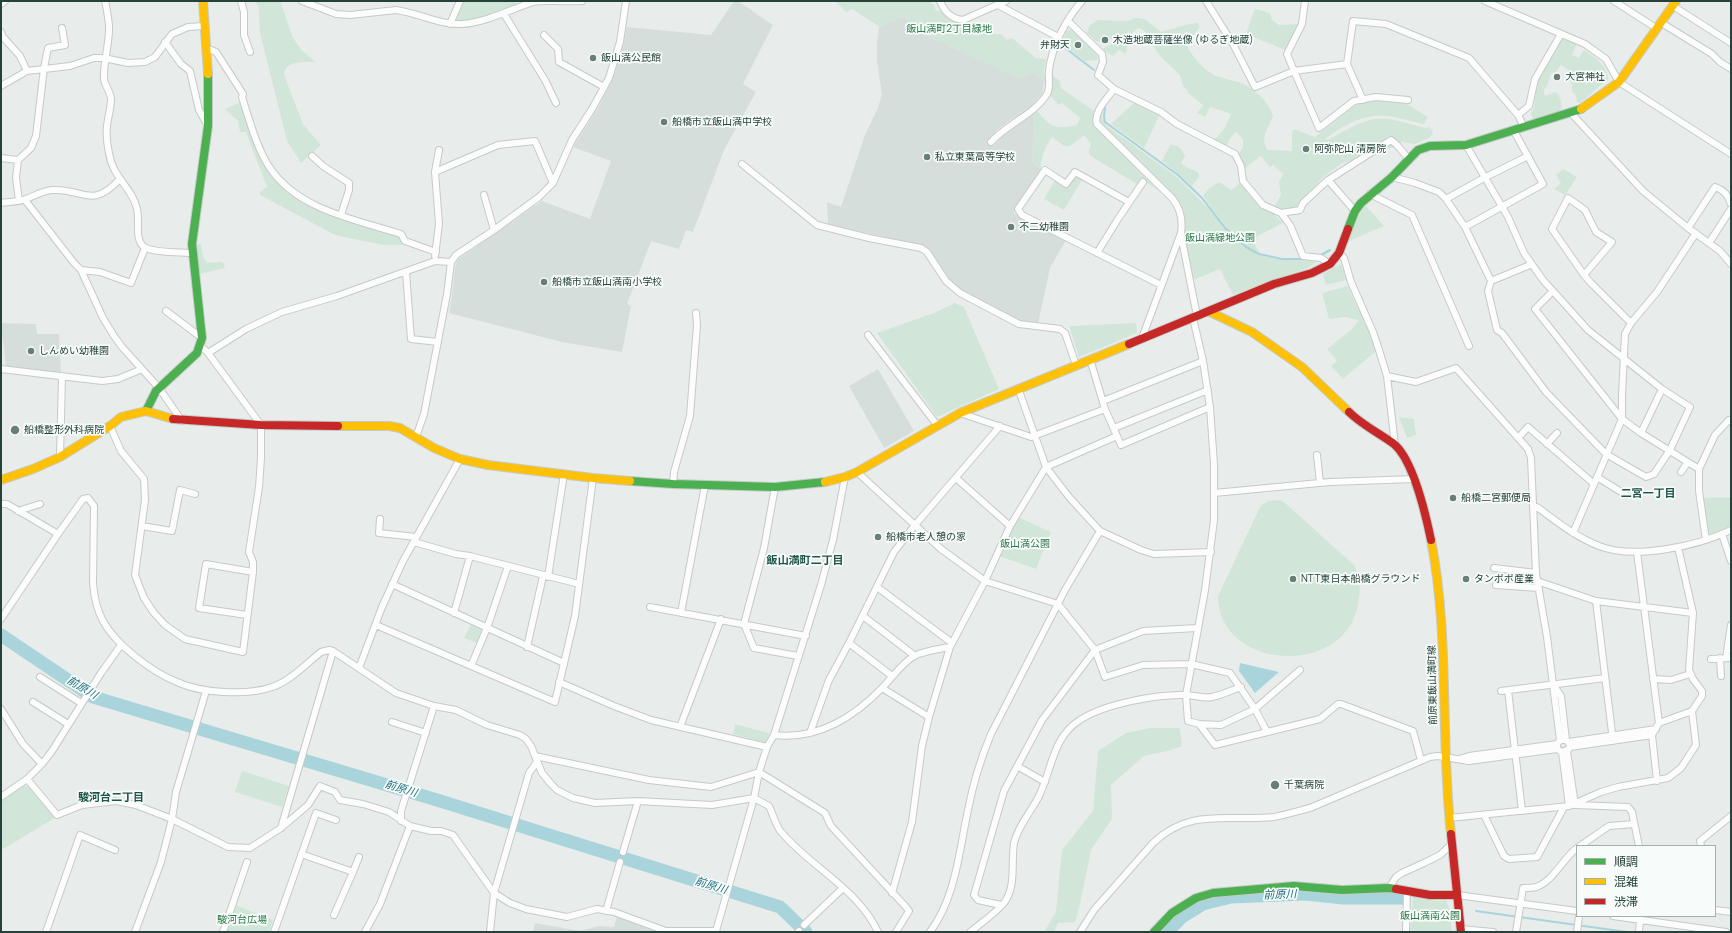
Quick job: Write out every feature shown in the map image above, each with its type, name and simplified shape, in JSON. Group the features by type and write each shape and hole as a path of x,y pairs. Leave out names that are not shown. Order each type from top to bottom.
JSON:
{"street":[{"path":"1,4 5,1"},
{"path":"105,1 109,26 104,58 104,80 111,97 107,127 109,155 112,168 135,201 140,239 145,248"},
{"path":"146,411 153,395 193,358 201,342 192,253 192,234 208,126 209,87 203,1"},
{"path":"241,1 244,12 244,35 250,52"},
{"path":"302,1 336,14 350,15 396,10 404,11 437,22 450,24 463,24 504,14 534,2 582,1"},
{"path":"450,24 460,1"},
{"path":"416,437 424,414 447,294 451,262 456,255 494,230 539,197 553,183 572,140 604,87 620,42 626,1"},
{"path":"940,1 944,10 958,20 962,20 1006,1"},
{"path":"991,142 1000,132 1040,104 1047,93 1050,80 1049,69 1058,37 1082,1"},
{"path":"1206,1 1233,44 1255,87 1294,72 1347,64"},
{"path":"1305,1 1302,24 1287,54 1319,128 1354,102 1376,97 1408,100"},
{"path":"1485,1 1584,44 1606,59 1619,82 1731,154"},
{"path":"1614,1 1712,54 1720,62 1731,69"},
{"path":"1,480 32,470 60,457 110,426 121,417 146,411 182,421 261,425 389,426 400,428 434,448 460,459 488,465 593,478 673,484 775,487 831,481 857,472 937,424 960,413 1018,388 1210,312 1274,284 1312,274 1330,264 1339,252 1356,211 1370,194 1392,176 1408,158 1418,150 1430,146 1466,145 1571,113 1585,107 1619,82 1633,64 1674,3 1731,43"},
{"path":"998,4 1058,37"},
{"path":"504,14 545,80 556,103"},
{"path":"1068,21 1102,54 1103,65 1098,75 1114,89 1161,112 1177,124 1235,154 1241,166 1243,181 1246,187 1264,205 1281,213 1290,225 1303,256 1320,258 1330,264"},
{"path":"1363,100 1347,64 1353,21 1386,24 1469,58 1518,115 1524,128"},
{"path":"1,86 27,71 70,66 94,58 104,58 128,63 145,62 155,57 161,51 165,42 178,31 188,27 204,26"},
{"path":"62,28 65,45 48,48 44,68 36,136 30,148 18,160 16,178 22,200 81,270 103,318 122,347 159,388 182,421"},
{"path":"1518,115 1529,106 1535,79 1561,34"},
{"path":"544,35 558,49 559,62 604,87"},
{"path":"2,36 20,56 27,71"},
{"path":"165,42 181,64 190,71 199,110 208,126"},
{"path":"206,48 216,52 243,94 242,97 250,121 270,168 286,187 322,208 401,234 405,241 436,252"},
{"path":"1114,89 1097,113 1097,124 1175,201 1181,214 1181,233 1210,407 1214,464 1214,520 1211,552 1186,695 1188,721 1199,724 1221,725 1255,709 1300,670"},
{"path":"1571,113 1643,191 1688,228 1720,251 1731,264"},
{"path":"1465,226 1543,184 1514,131"},
{"path":"1281,213 1300,210 1303,203 1328,180 1391,140 1408,158"},
{"path":"435,172 498,145 535,142 553,183"},
{"path":"1392,176 1439,192 1446,199 1465,226 1491,280 1488,291 1497,330 1502,332 1546,392 1606,454 1646,477 1654,474 1670,450 1690,407 1662,389 1588,330 1553,291 1530,264 1502,207 1466,145"},
{"path":"435,262 439,224 435,172 439,150"},
{"path":"312,156 323,166 349,183 350,190 341,215"},
{"path":"1446,199 1528,156"},
{"path":"1,158 18,160"},
{"path":"742,164 818,225 870,238 921,248 927,252 946,281 960,293 1019,324 1060,329 1065,332 1076,365"},
{"path":"1129,202 1075,172 1066,184 1045,170 1018,209 1022,215 1161,285"},
{"path":"1,203 22,200 45,191 53,190 95,197 109,190 119,180"},
{"path":"1328,180 1356,211"},
{"path":"1097,253 1143,182"},
{"path":"1688,228 1715,187 1722,189 1728,196 1731,204"},
{"path":"1370,194 1412,215 1469,346"},
{"path":"484,195 494,230"},
{"path":"1584,275 1612,242 1596,232 1585,210 1568,198 1552,228 1584,275 1631,323"},
{"path":"1709,243 1731,208"},
{"path":"1142,338 1181,233"},
{"path":"1573,533 1622,419 1624,334 1631,323 1657,292 1696,234"},
{"path":"145,248 192,253"},
{"path":"81,270 100,272 131,283 145,248"},
{"path":"1339,252 1344,258 1359,303 1373,332 1387,376 1395,445"},
{"path":"208,353 246,329 282,312 337,296 435,262 451,262"},
{"path":"1491,280 1530,264"},
{"path":"406,272 411,339 438,342"},
{"path":"1553,291 1535,309 1622,419 1641,433 1699,469"},
{"path":"110,426 121,451 144,479 145,500 135,575 144,598 164,625 185,639 243,652 253,562 249,552 259,487 261,425 201,342 166,311"},
{"path":"1210,312 1252,332 1302,367 1358,421 1395,445"},
{"path":"673,484 674,472 690,416 697,325 696,313"},
{"path":"868,334 937,424"},
{"path":"1090,359 1105,409 1121,445 1210,407"},
{"path":"1103,401 1203,361"},
{"path":"1387,376 1416,382 1456,368 1519,437 1528,449 1531,458 1537,581 1563,746 1569,806"},
{"path":"1,369 102,381 118,379 142,369"},
{"path":"60,457 62,377"},
{"path":"1018,388 1046,467 1069,497 1100,531 1135,548 1154,554 1211,552"},
{"path":"1641,433 1662,389"},
{"path":"1114,428 1208,390"},
{"path":"960,413 1031,437 1105,409"},
{"path":"1706,540 1699,469 1715,435 1729,420 1731,421"},
{"path":"810,733 829,680 878,587 894,552 915,525 1000,426"},
{"path":"1519,437 1528,427 1594,484"},
{"path":"1547,444 1557,433"},
{"path":"892,893 912,822 922,746 929,716 951,645 985,581 1010,526 1046,467 1117,436"},
{"name":"前原東飯山満町線","path":"1395,445 1404,458 1414,479 1425,509 1436,565 1443,641 1445,758 1449,818 1461,930"},
{"path":"1317,456 1320,483"},
{"path":"360,668 392,584 460,459"},
{"path":"1681,472 1688,462"},
{"path":"857,472 941,549 985,581 1058,604 1095,650 1105,677 1143,665 1191,664 1230,673 1255,709 1267,732"},
{"path":"527,647 546,576 564,474"},
{"path":"1597,476 1626,495"},
{"path":"27,779 57,815 82,805 116,801 136,805 172,819 228,847 250,848 281,828 308,805 320,786 335,792 340,800 363,804 389,812 410,826 431,831 441,831 453,835 494,893 510,903 545,913 567,916 597,909 614,912 666,931 716,932 754,798 759,772 767,747 774,735 798,656 806,636 833,540 845,477"},
{"path":"376,625 555,702 575,616 593,478"},
{"path":"956,478 1010,526"},
{"path":"1214,493 1320,483 1414,479"},
{"path":"681,614 705,485"},
{"path":"775,487 764,548 744,624 754,648 798,656"},
{"path":"142,526 172,531 180,490 195,494"},
{"path":"1,619 83,499 88,498 94,506 94,595 102,620 121,645 147,665 177,683 206,690 252,691 273,687 280,684 321,652 329,650 360,668 396,693 434,706 456,710 487,725 520,735 526,739 531,746 542,773 551,784 557,790 573,798 595,803 638,801 712,805 754,798 769,806 781,832 843,888 872,919 878,932"},
{"path":"1,504 7,504 58,534"},
{"path":"18,511 40,504"},
{"path":"1533,507 1537,507 1573,533 1601,547 1637,552 1678,547 1706,540 1731,530"},
{"path":"380,518 379,533 415,540 456,554 470,556 579,584"},
{"path":"930,932 944,909 958,863 968,809 982,758 1002,711 1078,565 1100,531"},
{"path":"1722,534 1731,561"},
{"path":"1613,738 1657,726 1692,711 1702,696 1702,691 1690,674 1693,612 1678,547"},
{"path":"1637,552 1642,606 1653,679 1657,726 1652,735 1657,781"},
{"path":"454,613 470,556"},
{"path":"247,615 199,608 206,564 252,572"},
{"path":"471,666 487,628 508,566"},
{"path":"1494,568 1536,572"},
{"path":"1537,581 1596,601 1693,612"},
{"path":"392,584 564,663"},
{"path":"1496,585 1539,588"},
{"path":"878,587 951,645"},
{"path":"1596,601 1613,738"},
{"path":"650,607 681,614 721,619 806,636"},
{"path":"863,616 915,656"},
{"path":"680,727 721,619"},
{"path":"1721,676 1726,658 1731,625"},
{"path":"1001,906 978,900 974,896 1004,791 1042,720 1095,650 1144,631 1197,628"},
{"path":"849,643 892,676"},
{"path":"1,797 27,779 42,764 81,703 121,645"},
{"path":"774,735 788,737 827,728 844,719 868,701 892,676 915,656 951,645"},
{"path":"281,828 333,651"},
{"path":"1711,659 1726,658"},
{"path":"1653,679 1671,680 1690,674"},
{"path":"40,676 81,703"},
{"path":"1501,691 1605,678"},
{"path":"559,682 621,709 651,720 767,747"},
{"path":"970,932 990,917 1006,901 1011,885 1014,843 1025,818 1038,798 1060,739 1069,728 1080,719 1113,706 1164,696 1186,695 1211,698 1241,687"},
{"path":"882,688 929,716"},
{"path":"135,932 161,862 172,819 176,792 206,690"},
{"path":"1508,690 1522,811"},
{"path":"34,702 68,724"},
{"path":"1199,724 1215,746 1320,718 1338,704 1341,704 1413,731 1421,760"},
{"path":"401,821 401,811 434,706"},
{"path":"1484,815 1504,856 1509,859 1537,857 1560,816 1569,806 1601,792 1618,787 1657,781 1668,778 1676,773 1696,745 1692,711"},
{"path":"2,712 23,744 42,764"},
{"path":"392,722 426,733"},
{"path":"1080,932 1094,910 1132,869 1153,843 1169,829 1195,819 1274,817 1299,811 1330,800 1421,760 1438,756 1469,762 1515,753 1613,738 1652,735"},
{"path":"536,759 649,780 711,787 759,772 825,813 831,826 909,911 896,932"},
{"path":"490,932 494,893 529,774 536,759"},
{"path":"1017,766 1045,782"},
{"path":"623,852 638,801"},
{"path":"1449,818 1569,806 1628,807 1632,812 1638,845"},
{"path":"274,932 316,814 336,820"},
{"path":"1701,845 1700,842 1731,816"},
{"path":"1581,845 1609,826 1634,824"},
{"path":"365,932 380,904 410,826"},
{"path":"46,932 80,835 115,850"},
{"path":"1389,888 1396,877 1440,855 1452,844"},
{"path":"1516,932 1523,888 1537,887 1552,876 1571,852 1576,849"},
{"path":"301,854 353,872"},
{"path":"334,915 359,857"},
{"path":"223,932 247,862"},
{"path":"606,911 620,862"},
{"path":"1154,932 1177,910 1196,898 1213,893 1294,886 1342,890 1389,888 1430,895 1457,895 1576,911"},
{"path":"804,925 843,888"},
{"path":"1406,932 1407,892"},
{"path":"1716,910 1731,912"},
{"path":"1577,932 1579,917"},
{"path":"1620,917 1701,930 1726,932"},
{"path":"1638,932 1640,920"},
{"path":"1461,930 1493,932"}],"shaded area":[{"path":"734,1 738,1 773,25 743,84 756,92 724,150 693,232 686,230 679,249 651,241 627,304 631,306 622,352 562,342 449,313 457,260 542,201 590,219 611,161 573,147 596,111 613,79 624,43 627,27 711,35"},
{"name":"私立東葉高等学校","path":"904,16 935,40 1034,73 1040,78 1045,79 1042,94 1032,105 998,129 990,139 994,146 1003,135 1033,114 1035,126 1032,161 1041,169 1013,213 1066,240 1050,268 1038,324 1019,322 956,288 948,280 949,278 928,249 920,245 828,224 827,202 841,207 865,135 877,110 882,95 877,60 879,27"},
{"name":"しんめい幼稚園","path":"1,323 36,324 37,334 59,334 61,374 6,367"},
{"path":"878,369 914,431 884,448 849,386"},
{"path":"617,916 659,932 533,932 535,923 581,931 599,926 614,927"}],"green space":[{"path":"255,1 280,1 295,42 316,62 291,64 285,70 284,75 303,124 321,145 301,163 287,141 260,33 259,8"},
{"path":"463,1 516,1 516,6 487,17 471,21 456,22 454,19"},
{"name":"飯山満町2丁目緑地","path":"835,1 929,1 934,5 936,11 952,13 960,17 964,23 977,24 979,29 990,34 1001,34 1007,40 1012,38 1036,58 1046,59 1044,71 1045,79 1040,78 1034,73 1020,79 935,40 904,16 880,27 852,9 846,12"},
{"path":"1255,9 1270,13 1272,20 1279,25 1298,24 1285,50 1246,34"},
{"path":"1136,18 1145,19 1161,32 1198,23 1200,27 1187,45 1198,62 1214,75 1238,82 1255,91 1260,95 1271,110 1273,116 1267,129 1264,142 1268,150 1292,151 1292,132 1294,129 1315,137 1356,105 1372,100 1388,100 1407,104 1428,117 1424,124 1387,116 1369,117 1348,124 1325,139 1328,140 1365,122 1381,119 1394,120 1425,128 1429,127 1433,134 1429,138 1415,144 1402,142 1379,154 1342,163 1322,178 1305,197 1299,208 1289,212 1273,209 1281,195 1279,182 1283,174 1273,165 1270,167 1261,156 1245,168 1238,155 1243,147 1243,139 1236,132 1229,140 1227,146 1214,140 1225,128 1231,114 1210,107 1205,117 1197,113 1203,105 1187,92 1188,90 1183,86 1180,75 1158,54 1146,32 1139,28 1135,30 1129,39 1126,54 1119,50 1113,56 1104,51 1104,48 1117,41 1114,37 1110,40 1105,37 1100,42 1096,41 1087,33 1089,26 1098,20 1127,21"},
{"path":"1067,31 1075,31 1094,49 1098,58 1097,60 1085,61 1062,43"},
{"path":"1561,38 1576,44 1572,55 1579,58 1584,50 1596,59 1603,66 1608,79 1580,103 1577,102 1576,96 1572,91 1572,85 1567,77 1568,70 1561,65 1556,72 1551,74 1544,92 1545,96 1556,92 1561,101 1561,110 1533,120 1531,114 1534,108 1537,80"},
{"path":"1053,76 1060,81 1061,88 1094,111 1092,120 1095,126 1158,190 1141,179 1137,184 1092,157 1089,152 1091,144 1084,135 1070,146 1064,146 1052,137 1044,152 1041,169 1032,161 1035,126 1033,114 1037,111 1046,121 1058,127 1077,125 1080,118 1062,103 1059,105 1050,96"},
{"path":"241,102 277,180 285,189 299,199 399,236 404,242 404,245 383,245 335,235 260,195 260,192 267,187 246,132 240,132 238,121 225,109"},
{"path":"1135,102 1160,114 1144,148 1111,124"},
{"name":"飯山満緑地公園","path":"1103,108 1102,118 1107,126 1177,177 1208,208 1210,206 1203,196 1209,188 1219,182 1231,190 1240,183 1263,208 1272,212 1283,223 1252,239 1261,256 1283,260 1313,260 1332,250 1308,268 1233,295 1220,269 1193,280 1183,231 1183,214 1180,205 1102,125 1099,114"},
{"path":"1170,145 1177,146 1183,151 1185,156 1181,163 1198,172 1199,177 1192,186 1162,161"},
{"path":"1563,169 1577,177 1565,195 1554,189 1561,183 1556,175"},
{"path":"1077,175 1083,178 1064,210 1044,199 1055,180 1065,187"},
{"path":"1366,206 1384,226 1347,242 1355,218"},
{"path":"197,244 201,244 203,257 207,263 222,262 225,268 200,274 197,258"},
{"path":"1341,264 1346,280 1326,285 1323,274"},
{"path":"1348,286 1356,305 1365,319 1376,351 1343,379 1331,366 1337,361 1327,349 1351,330 1359,320 1345,317 1329,319 1322,293"},
{"path":"955,303 964,307 999,389 937,417 877,333 934,313"},
{"path":"1136,323 1137,333 1079,357 1069,326"},
{"path":"1399,417 1414,419 1416,435 1407,438"},
{"path":"1731,497 1731,526 1707,536 1702,498"},
{"name":"NTT東日本船橋グラウンド","path":"1279,500 1284,502 1354,565 1359,581 1360,592 1357,609 1346,631 1328,646 1306,654 1281,656 1257,650 1237,639 1223,620 1218,596 1261,505 1269,501"},
{"name":"飯山満公園","path":"1018,517 1051,532 1036,569 999,556"},
{"path":"471,624 480,627 482,633 477,643 464,638"},
{"path":"735,724 769,733 767,743 733,734"},
{"path":"1150,728 1180,728 1182,746 1168,751 1144,756 1111,785 1112,819 1091,850 1075,922 1058,923 1054,932 1044,932 1056,912 1062,850 1093,811 1098,751 1126,733"},
{"path":"242,771 289,786 282,807 235,792"},
{"path":"22,785 29,787 55,818 3,849 1,848 1,799"},
{"name":"飯山満南公園","path":"1413,897 1438,901 1446,900 1450,910 1452,932 1410,932"},
{"name":"駿河台広場","path":"235,905 273,920 269,932 226,932"}],"water":[{"path":"1240,663 1279,672 1255,693 1239,671"}],"waterway":[{"path":"1059,43 1094,70"},
{"path":"1105,108 1105,122 1178,175 1202,198 1225,228 1246,247 1259,254 1282,259 1305,259"},
{"path":"1319,256 1330,250"},
{"name":"前原川","path":"1,635 93,697 437,800 780,907 806,932"},
{"name":"前原川","path":"1167,932 1182,917 1203,904 1231,897 1306,894 1343,898 1403,898"},
{"name":"前原川","path":"1476,911 1627,932"}],"traffic: fast":[{"path":"146,411 156,391 197,353 202,338 192,244 208,126 208,74"},
{"path":"1348,229 1355,211 1361,203 1392,177 1418,150 1430,146 1466,145 1581,109"},
{"path":"630,481 673,484 775,487 825,482"},
{"path":"1154,932 1172,913 1196,898 1213,893 1294,886 1342,890 1396,889"}],"traffic: slow":[{"path":"203,1 208,74"},
{"path":"1581,109 1619,82 1676,1"},
{"path":"1210,312 1252,332 1302,367 1349,412"},
{"path":"825,482 857,472 960,413 1129,344"},
{"path":"1,480 33,469 60,457 110,426 121,417 146,411 173,419"},
{"path":"338,426 389,426 400,428 434,448 460,459 488,465 630,481"},
{"path":"1431,540 1441,613 1446,760 1451,834"}],"traffic: jam":[{"path":"1129,344 1274,284 1312,273 1330,264 1339,253 1348,229"},
{"path":"1349,412 1365,425 1394,444 1401,452 1413,475 1418,489 1431,540"},
{"path":"173,419 261,425 338,426"},
{"path":"1451,834 1461,932"},
{"path":"1396,889 1430,895 1457,895"}],"place":[{"name":"木造地蔵菩薩坐像 (ゆるぎ地蔵)","path":"1105,40"},
{"name":"弁財天","path":"1078,45"},
{"name":"飯山満公民館","path":"593,58"},
{"name":"大宮神社","path":"1557,77"},
{"name":"船橋市立飯山満中学校","path":"664,122"},
{"name":"阿弥陀山 清房院","path":"1306,149"},
{"name":"私立東葉高等学校","path":"927,157"},
{"name":"不二幼稚園","path":"1011,227"},
{"name":"船橋市立飯山満南小学校","path":"544,282"},
{"name":"しんめい幼稚園","path":"31,351"},
{"name":"船橋整形外科病院","path":"15,430"},
{"name":"船橋二宮郵便局","path":"1453,498"},
{"name":"船橋市老人憩の家","path":"878,537"},
{"name":"NTT東日本船橋グラウンド","path":"1293,579"},
{"name":"タンポポ産業","path":"1466,579"},
{"name":"千葉病院","path":"1275,785"}],"district":[{"name":"二宮一丁目","path":"1648,494"},
{"name":"飯山満町二丁目","path":"805,561"},
{"name":"駿河台二丁目","path":"111,798"}]}
